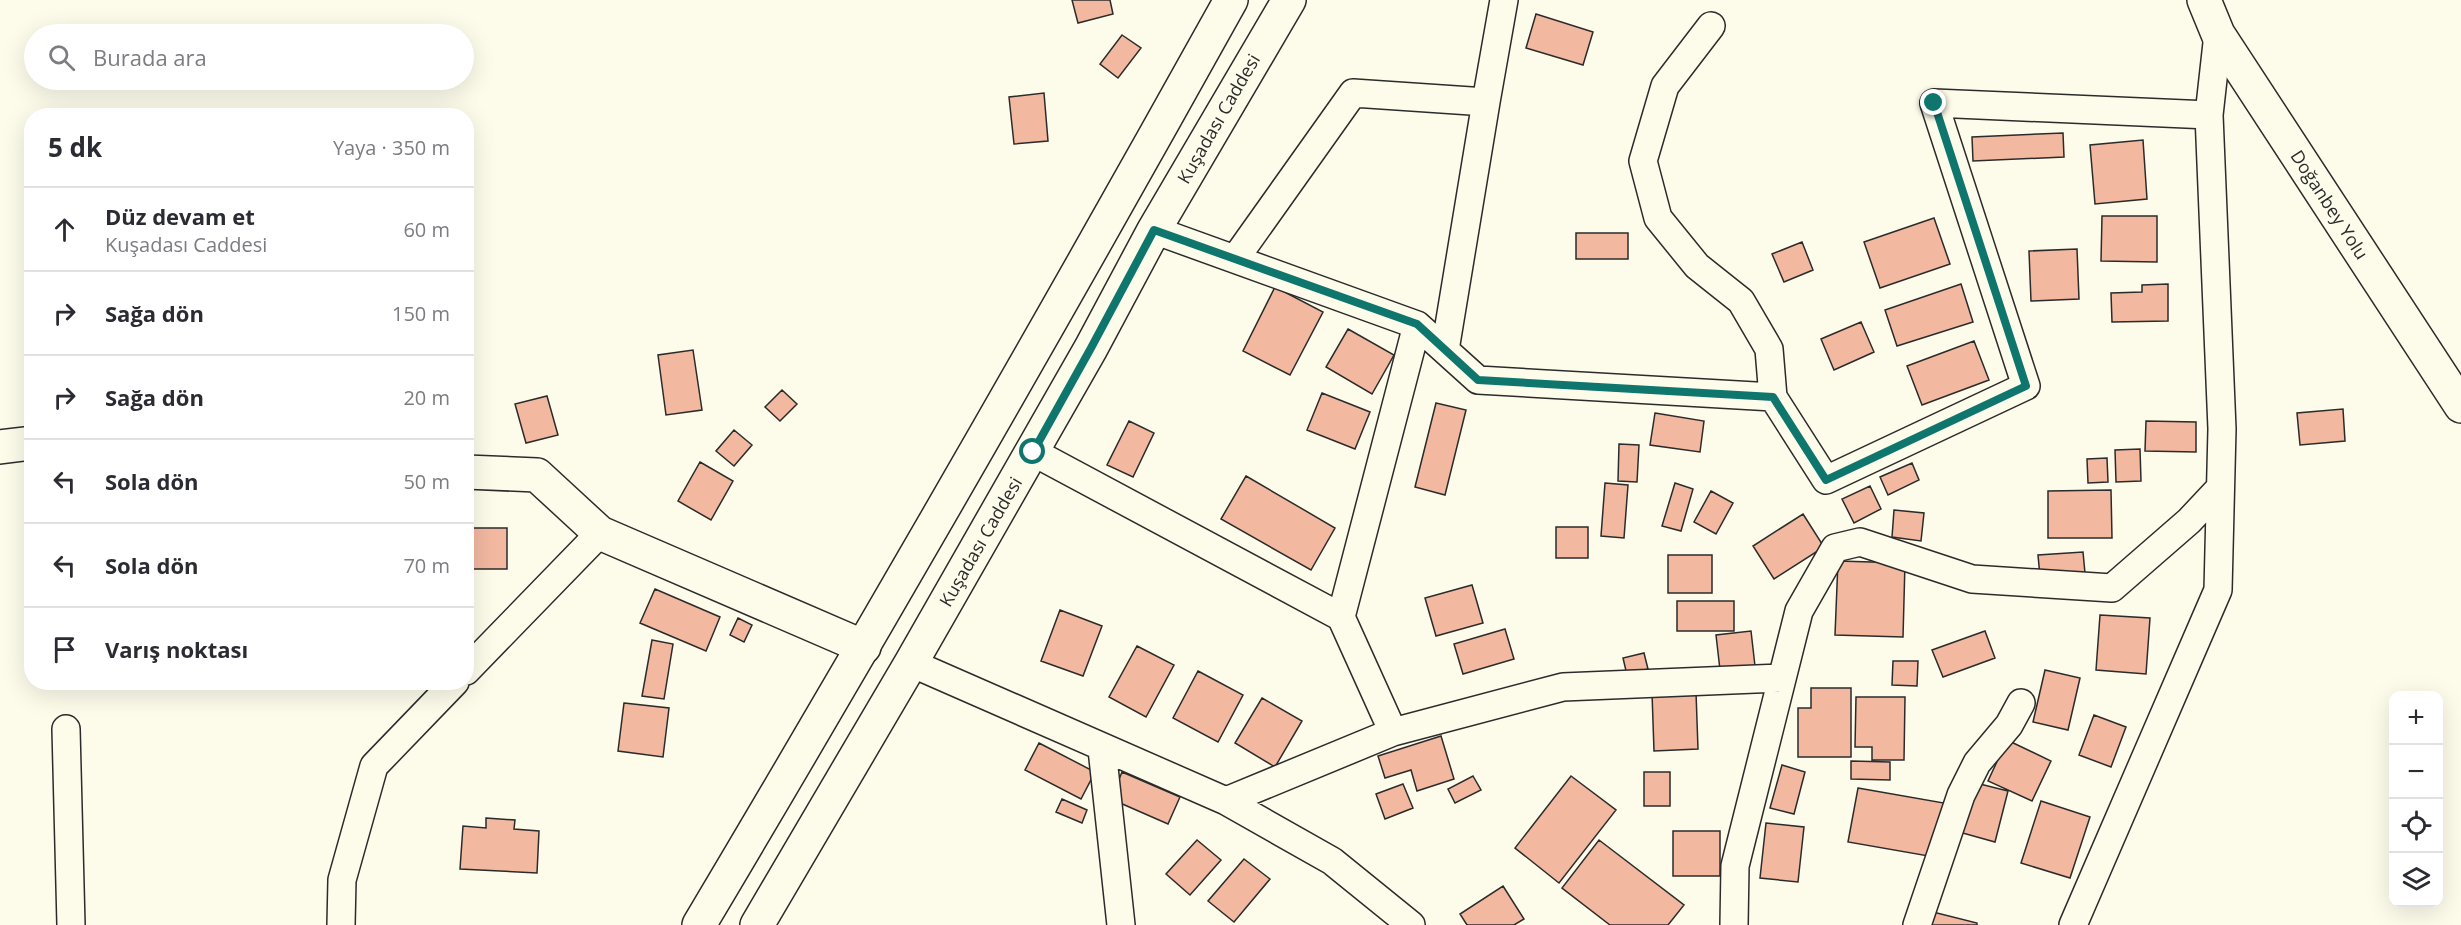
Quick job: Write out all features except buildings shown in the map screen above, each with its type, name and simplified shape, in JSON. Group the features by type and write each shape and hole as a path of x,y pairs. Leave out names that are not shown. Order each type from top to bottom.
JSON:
{"main road":[{"path":"699,925 864,647 1043,336 1231,0"},
{"name":"Kuşadası Caddesi","path":"757,925 1033,452 1154,230 1289,0"},
{"name":"Doğanbey Yolu","path":"2204,0 2218,34 2461,406"},
{"path":"0,447 24,444"},
{"path":"474,471 537,475 600,533 864,647"}],"street":[{"path":"1445,350 1504,0"},
{"path":"1712,26 1665,86 1642,161 1658,218 1696,266 1741,301 1769,349 1773,397 1826,480 2026,386 1934,103 2209,115"},
{"path":"2073,925 2218,590 2222,429 2209,115 2218,34"},
{"path":"1235,259 1353,93 1486,102"},
{"path":"1154,230 1417,324 1478,380 1773,397"},
{"path":"1341,617 1417,324"},
{"path":"1033,452 1341,617 1393,732"},
{"path":"1734,925 1735,867 1799,611 1835,548 1860,542 1972,579 2112,588 2189,520 2220,488"},
{"path":"474,662 600,533"},
{"path":"911,663 1102,749 1226,801 1332,861 1411,925"},
{"path":"1226,801 1393,732 1563,687 1782,678"},
{"path":"341,925 342,880 374,766 447,690"},
{"path":"1917,925 1961,795 1977,763 2009,724 2021,703"},
{"path":"66,729 71,925"},
{"path":"1102,749 1121,925"}],"route":[{"path":"1033,452 1154,230 1417,324 1478,380 1773,397 1826,480 2026,386 1934,103"}]}
